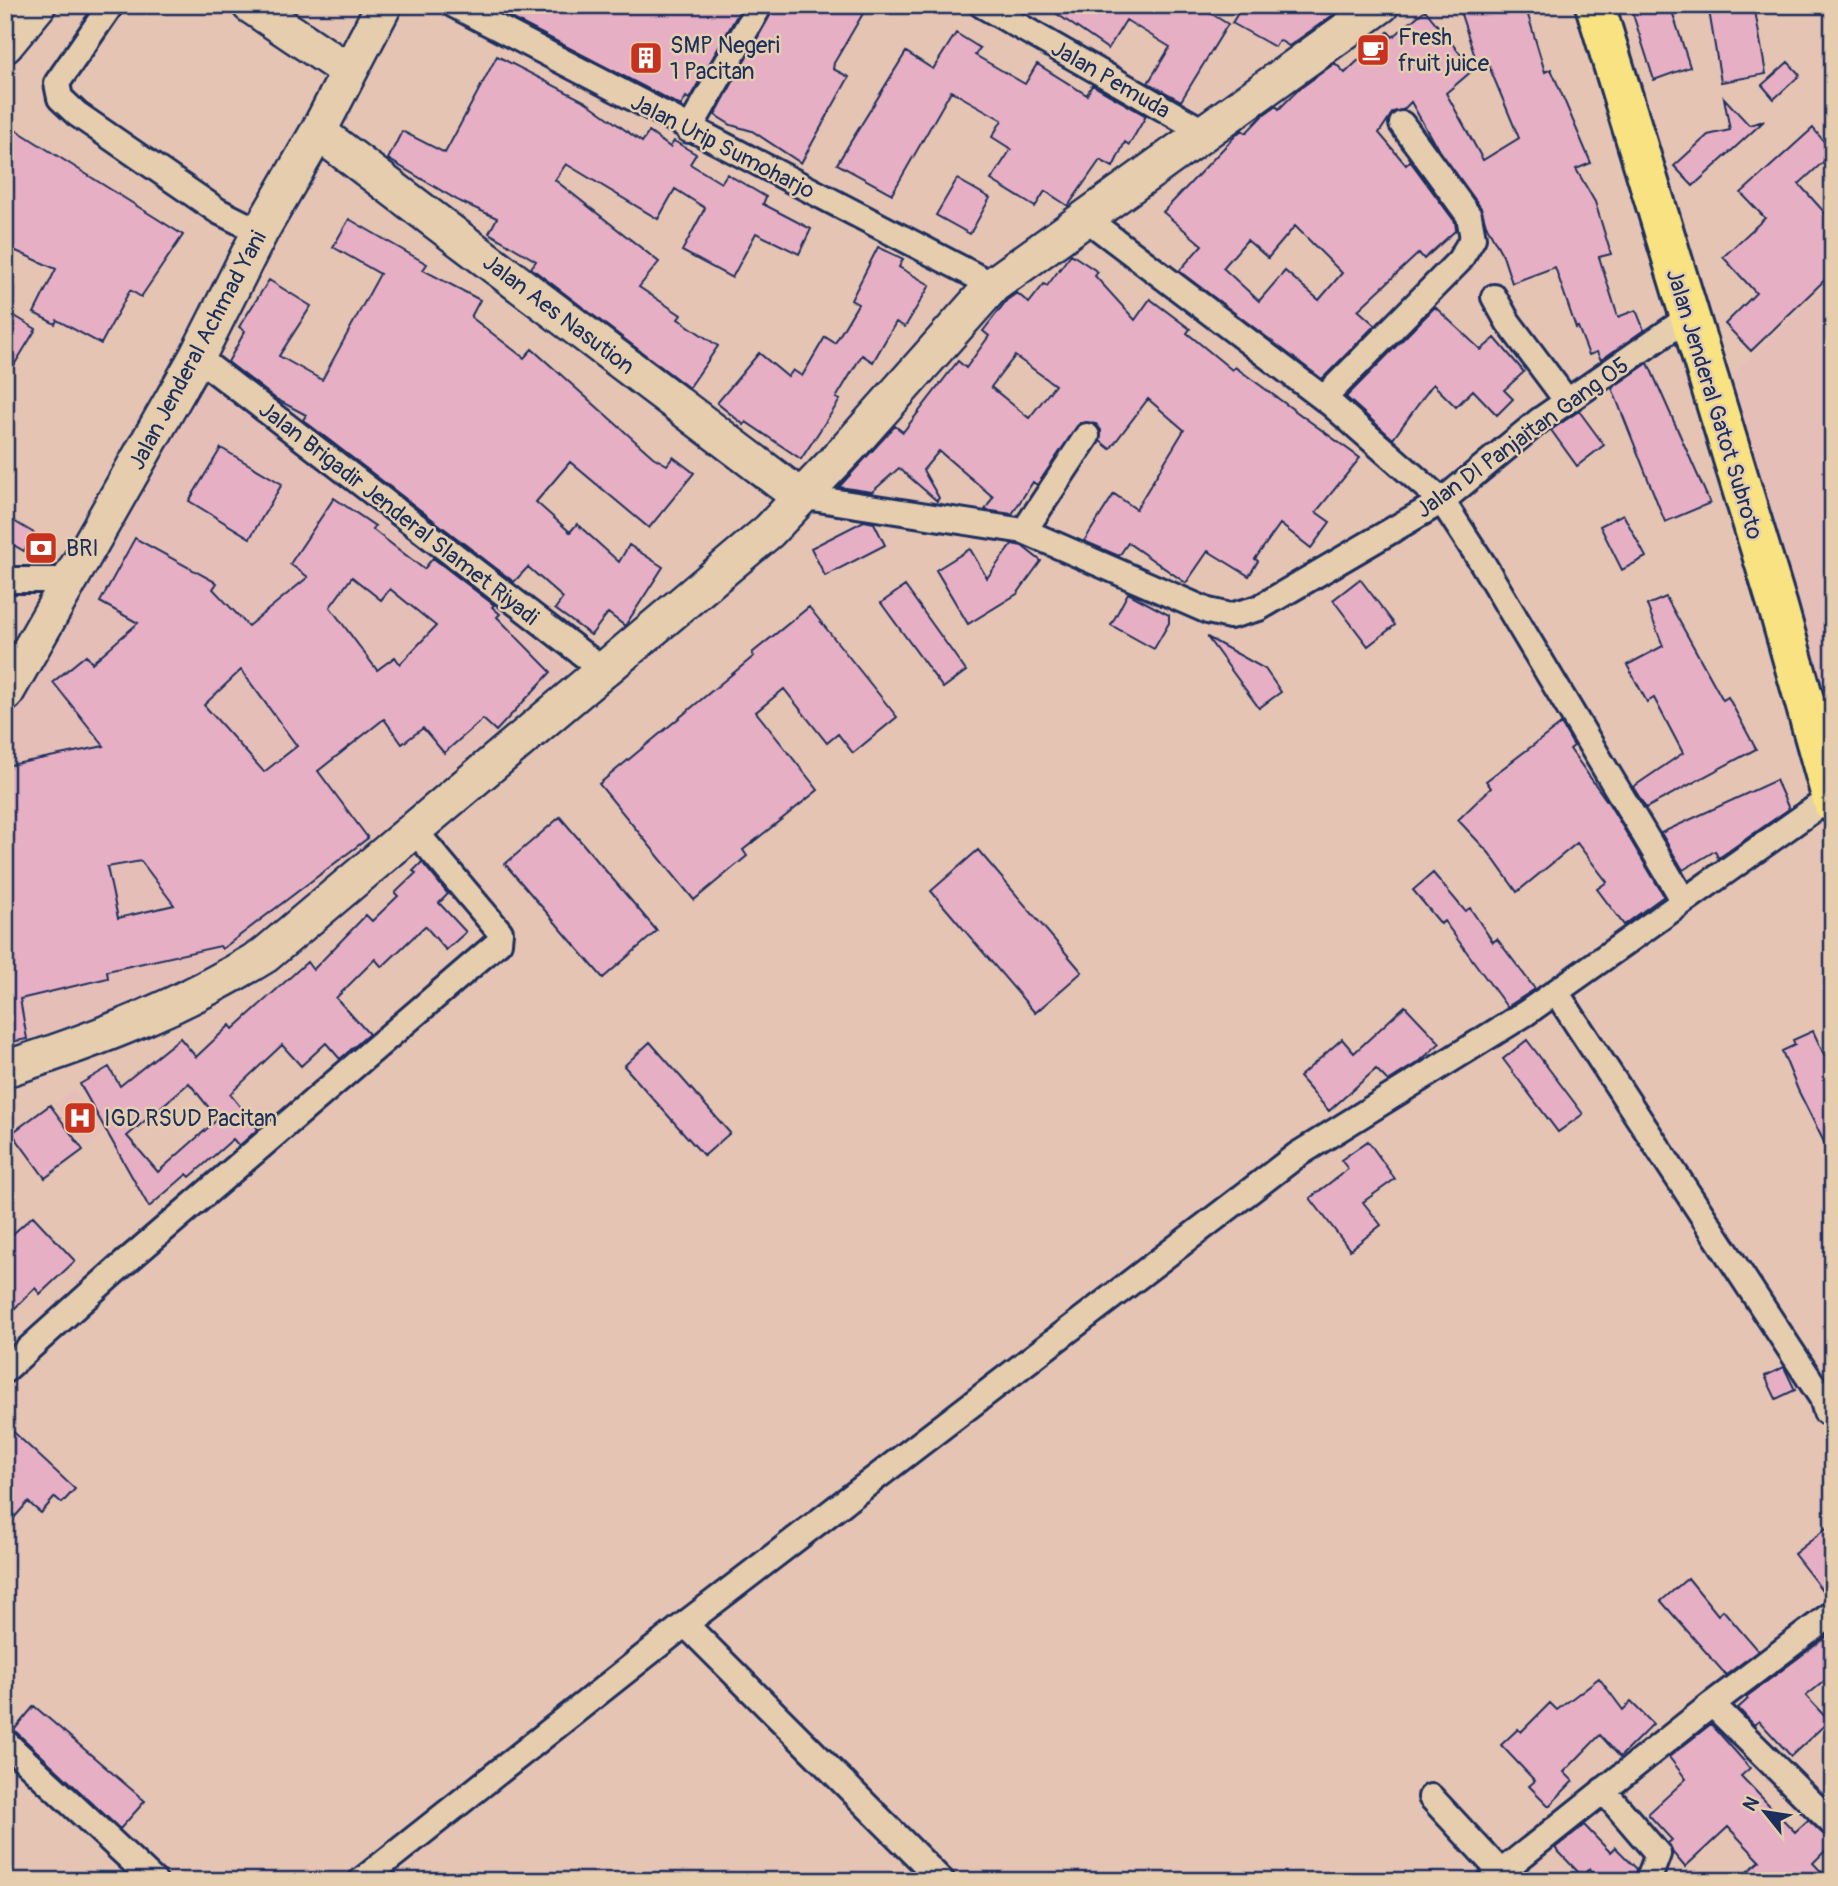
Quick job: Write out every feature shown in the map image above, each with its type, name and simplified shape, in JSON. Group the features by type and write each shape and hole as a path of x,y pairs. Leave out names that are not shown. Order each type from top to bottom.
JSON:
{"highway":[{"name":"Jalan Jenderal Gatot Subroto","path":"1595,5 1778,607 1832,800"}],"street":[{"path":"5,45 38,5"},
{"path":"111,5 57,83 60,98 77,114 218,211 260,232"},
{"path":"250,5 348,71"},
{"name":"Jalan Jenderal Achmad Yani","path":"5,694 197,357 260,232 318,132 384,5"},
{"name":"Jalan Urip Sumoharjo","path":"454,5 689,130 993,285"},
{"path":"689,130 760,5"},
{"name":"Jalan Pemuda","path":"982,5 1203,131"},
{"path":"5,1069 146,1019 207,991 265,955 415,831 602,668 769,531 848,448 993,285 1381,5"},
{"path":"1324,398 1459,261 1473,238 1469,216 1402,124"},
{"name":"Jalan Aes Nasution","path":"318,132 800,496"},
{"path":"1084,217 1324,398 1442,501 1483,564 1684,901"},
{"path":"1494,297 1508,322 1567,401"},
{"name":"Jalan DI Panjaitan Gang 05","path":"800,496 1024,531 1208,611 1230,615 1259,608 1442,501 1567,401 1689,317"},
{"name":"Jalan Brigadir Jenderal Slamet Riyadi","path":"197,357 602,668"},
{"path":"1024,531 1087,436"},
{"path":"5,580 70,580"},
{"path":"361,1881 685,1624 1297,1155 1556,992 1832,800"},
{"path":"5,1370 113,1273 499,942 500,932 415,831"},
{"path":"1556,992 1822,1398 1826,1412"},
{"path":"1431,1797 1500,1878 1603,1790 1833,1613"},
{"path":"685,1624 942,1881"},
{"path":"1712,1704 1833,1824"},
{"path":"5,1742 154,1881"},
{"path":"1603,1790 1657,1852 1648,1881"}],"shaded area":[{"path":"1833,279 1833,761 1724,382"},
{"path":"194,372 482,592 570,669 240,950 119,1022 5,1061 5,723"},
{"name":"IGD RSUD Pacitan","path":"74,1089 106,1132 86,1147 54,1104"}],"building":[{"name":"SMP Negeri 1 Pacitan","path":"487,5 743,5 689,99 686,97 681,106"},
{"path":"775,5 868,5 834,63 833,69 849,77 801,163 752,131 731,125 715,115"},
{"path":"1044,5 1175,5 1190,14 1197,5 1228,24 1181,101 1148,83 1170,47 1126,20 1108,49"},
{"path":"1243,5 1339,5 1333,15 1289,46 1279,40 1275,47 1232,23"},
{"path":"1458,5 1525,5 1545,72 1551,69 1591,163 1576,169 1595,202 1611,254 1599,257 1618,317 1636,310 1644,330 1601,360 1597,352 1589,355 1578,327 1576,328 1555,267 1512,283 1481,208 1433,141 1411,102 1403,110 1393,112 1379,133 1406,165 1410,161 1455,222 1456,230 1424,259 1419,253 1358,310 1375,325 1322,379 1179,271 1202,245 1163,212 1237,134 1242,130 1246,133 1263,115 1276,106 1279,109 1298,90 1335,63 1345,73 1388,32 1393,37 1425,10 1473,70 1446,93 1483,160 1519,138 1486,59 1478,66","holes":["1295,226 1342,273 1319,300 1285,271 1259,301 1223,268 1247,240 1268,258"]},
{"path":"1630,5 1670,5 1690,67 1654,80"},
{"path":"1708,5 1754,5 1766,74 1721,82"},
{"path":"956,33 980,48 975,55 1025,84 1037,64 1087,95 1092,85 1146,116 1129,145 1125,142 1113,167 1100,160 1068,206 1045,191 1035,207 991,180 1011,149 992,137 1002,120 951,91 892,194 837,164 906,52 933,69"},
{"path":"497,56 586,102 642,142 649,132 670,147 674,141 696,154 690,164 721,183 727,174 766,197 763,204 811,229 799,254 756,233 732,278 682,251 705,208 675,189 658,219 566,164 555,180 659,262 639,287 681,315 678,319 718,346 689,388 531,268 536,261 489,233 497,218 459,201 388,159 402,131 445,153"},
{"path":"1788,62 1800,75 1774,99 1762,85"},
{"path":"1724,98 1749,125 1764,121 1693,186 1674,166 1708,135 1730,130"},
{"path":"5,123 183,235 141,297 130,290 101,344 57,320 55,324 34,313 56,269 5,246"},
{"path":"1813,128 1833,153 1799,184 1833,222 1833,272 1751,351 1725,324 1756,293 1723,257 1765,218 1741,193"},
{"path":"957,179 990,198 970,234 936,215"},
{"path":"349,219 427,264 423,270 480,300 471,317 524,358 532,349 653,457 667,465 673,457 694,473 649,528 570,462 536,502 570,532 577,524 619,562 629,545 663,567 625,626 608,613 591,635 555,609 563,598 528,567 514,582 303,420 306,415 276,399 228,362 245,331 239,327 269,280 311,306 279,356 322,380 380,274 333,247"},
{"path":"878,247 903,259 899,267 930,285 905,327 896,322 873,362 862,355 836,398 840,400 801,459 746,422 744,425 717,403 759,353 788,377 793,370 802,376 825,337 835,343 858,304 851,300"},
{"path":"1071,254 1098,272 1095,276 1135,320 1150,299 1190,329 1187,333 1232,370 1235,367 1360,458 1316,512 1330,522 1311,548 1280,524 1255,559 1258,561 1249,576 1208,551 1186,583 1128,543 1119,556 1084,541 1114,494 1136,509 1184,430 1148,399 1110,449 1100,441 1101,430 1096,424 1080,423 1037,485 1033,482 1012,514 985,510 993,497 939,451 923,470 939,498 937,501 899,468 872,492 839,487 895,426 903,432 958,361 966,368 989,336 983,331 1007,300 1017,293 1029,303 1044,284 1047,286","holes":["1015,356 1055,385 1029,418 991,387"]},
{"path":"1435,307 1481,350 1495,338 1524,372 1504,390 1513,399 1497,415 1473,390 1456,407 1433,384 1393,439 1346,397"},
{"path":"5,310 36,329 5,380"},
{"path":"1648,363 1710,503 1665,522 1612,388"},
{"path":"1579,411 1604,445 1577,466 1551,430"},
{"path":"221,448 282,484 250,538 189,501"},
{"path":"334,498 375,526 372,529 424,569 433,558 494,605 492,607 500,614 497,617 551,672 496,731 483,719 444,753 423,728 402,744 384,719 318,771 368,838 222,949 220,946 107,971 108,978 20,999 27,1039 5,1043 5,766 104,746 53,682 86,655 92,663 138,623 100,602 135,538 217,583 213,589 248,626 308,577 290,564","holes":["352,577 381,600 390,589 436,626 400,664 395,657 377,670 330,607","241,670 297,746 264,772 204,705","141,861 174,905 118,918 107,867"]},
{"path":"1623,514 1646,557 1622,570 1600,526"},
{"path":"5,516 34,533 24,551 5,540"},
{"path":"864,521 874,523 885,545 825,576 811,548"},
{"path":"1012,544 1022,546 1041,561 1017,594 968,624 936,570 970,549 987,578"},
{"path":"1360,579 1395,625 1368,646 1333,600"},
{"path":"905,586 966,671 943,688 881,603"},
{"path":"1128,593 1169,615 1169,623 1154,649 1111,625"},
{"path":"1666,597 1723,700 1728,697 1756,749 1646,808 1633,787 1683,753 1654,698 1647,702 1627,665 1663,646 1647,605"},
{"path":"809,607 897,717 853,753 838,734 827,743 784,689 756,712 818,790 743,850 747,856 694,900 599,784"},
{"path":"1207,637 1265,669 1281,692 1259,708"},
{"path":"1561,724 1574,746 1570,749 1609,804 1664,896 1624,925 1597,889 1607,882 1577,843 1517,892 1489,853 1458,820 1491,788 1486,781"},
{"path":"1776,780 1789,809 1718,858 1715,851 1683,870 1661,833"},
{"path":"560,817 657,931 603,978 505,864"},
{"path":"978,850 1082,972 1035,1013 931,891"},
{"path":"422,862 448,894 439,903 466,932 446,950 425,926 382,967 375,959 336,998 369,1034 340,1059 326,1043 301,1066 282,1045 230,1094 258,1129 239,1146 233,1139 190,1177 187,1174 149,1207 80,1084 109,1067 120,1086 180,1038 196,1057 230,1025 233,1029 307,962 313,970 366,915 372,921 398,896 395,893 416,873 413,871","holes":["189,1083 218,1119 158,1172 127,1136"]},
{"path":"1433,873 1465,911 1470,908 1493,942 1497,939 1535,989 1507,1007 1444,921 1441,924 1413,890"},
{"path":"1405,1006 1440,1043 1420,1061 1388,1081 1376,1069 1329,1111 1299,1077 1342,1039 1354,1053"},
{"path":"1813,1031 1833,1074 1833,1160 1782,1051 1795,1045 1793,1040"},
{"path":"1527,1040 1583,1114 1558,1132 1503,1059"},
{"path":"650,1042 730,1133 704,1156 624,1066"},
{"path":"50,1105 83,1150 45,1178 12,1133"},
{"path":"1368,1141 1395,1179 1363,1202 1381,1225 1350,1250 1310,1198 1348,1169 1341,1160"},
{"path":"33,1216 75,1261 40,1294 35,1288 5,1318 5,1241"},
{"path":"1784,1367 1795,1390 1776,1399 1765,1376"},
{"path":"5,1424 75,1489 62,1503 55,1497 41,1513 28,1502 5,1528"},
{"path":"1833,1523 1833,1598 1829,1599 1794,1554"},
{"path":"1688,1578 1718,1615 1723,1610 1758,1651 1726,1675 1661,1601"},
{"path":"1833,1632 1833,1674 1806,1696 1829,1721 1791,1756 1759,1721 1754,1725 1738,1708 1748,1699 1746,1697"},
{"path":"1599,1678 1623,1710 1631,1702 1653,1724 1620,1757 1600,1735 1564,1772 1573,1781 1549,1806 1529,1786 1535,1781 1501,1745 1518,1729 1521,1732 1550,1703 1557,1710"},
{"path":"34,1706 145,1801 120,1829 14,1730"},
{"path":"1711,1724 1750,1768 1741,1776 1795,1832 1808,1820 1833,1843 1813,1863 1830,1881 1736,1881 1760,1861 1728,1827 1685,1867 1673,1853 1668,1843 1672,1840 1648,1814 1686,1779 1669,1757"},
{"path":"1584,1825 1610,1852 1615,1847 1637,1869 1634,1881 1601,1881 1589,1869 1582,1876 1555,1848"}],"place":[{"name":"Fresh fruit juice","path":"1373,50"},
{"name":"SMP Negeri 1 Pacitan","path":"646,58"},
{"name":"BRI","path":"41,548"},
{"name":"IGD RSUD Pacitan","path":"80,1118"}]}
